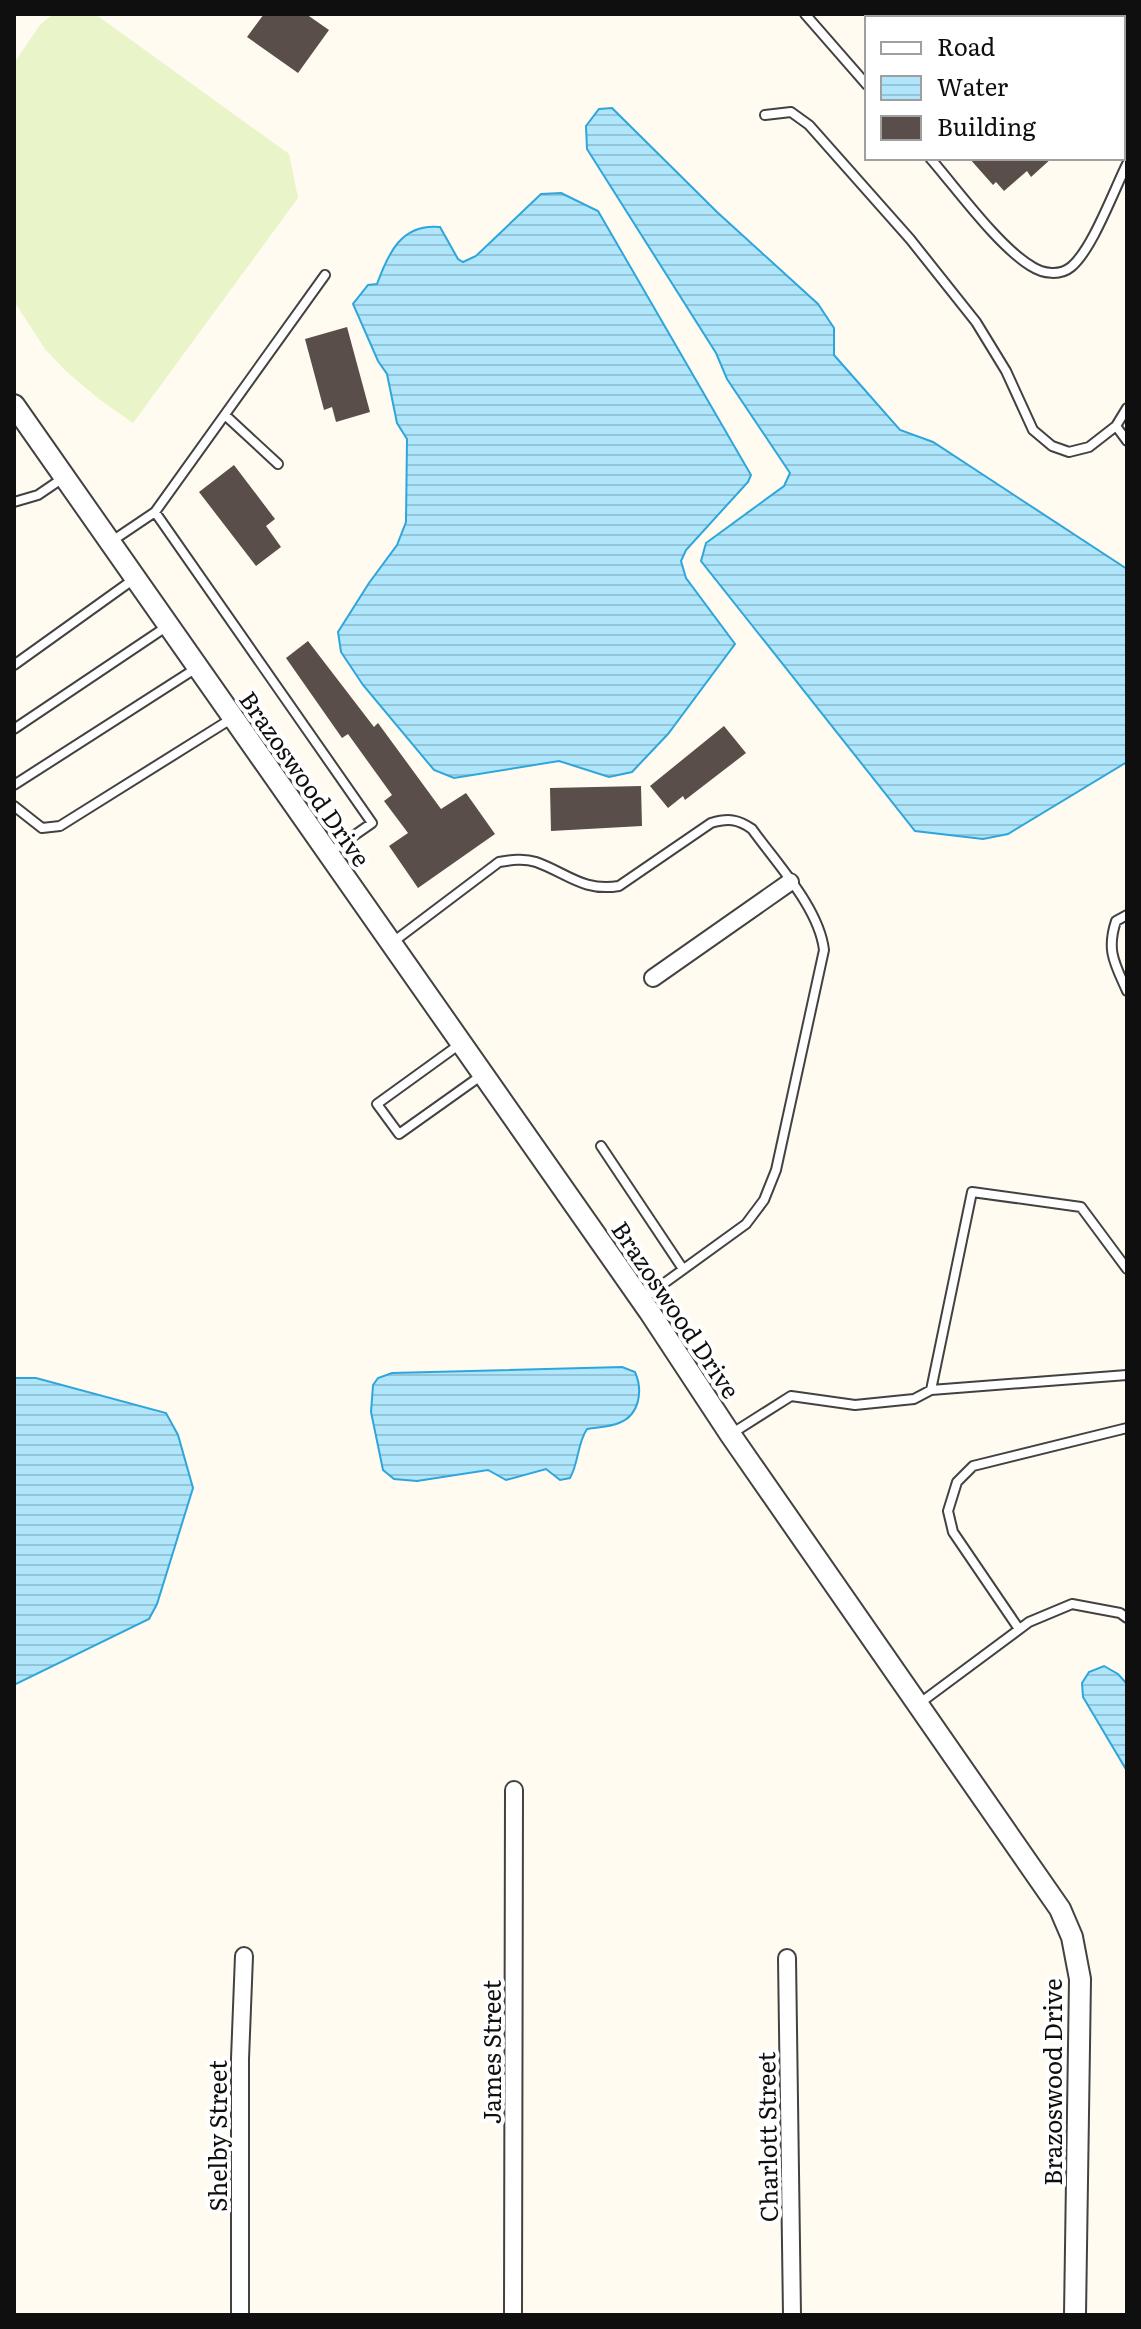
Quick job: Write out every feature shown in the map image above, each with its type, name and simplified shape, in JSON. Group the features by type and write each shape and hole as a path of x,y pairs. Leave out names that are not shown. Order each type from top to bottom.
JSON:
{"street":[{"name":"Brazoswood Drive","path":"14,405 640,1300 1060,1909 1072,1937 1080,1979 1075,2315"},
{"path":"653,978 790,882"},
{"name":"James Street","path":"513,2315 514,1790"},
{"name":"Shelby Street","path":"240,2315 240,2059 244,1956"},
{"name":"Charlott Street","path":"787,1958 792,2315"}],"lane":[{"path":"805,14 865,83"},
{"path":"765,115 791,112 809,125 910,239 976,322 1006,371 1033,430 1052,446 1069,452 1089,447 1116,426 1127,408"},
{"path":"932,160 1011,251 1033,268 1052,274 1070,269 1083,254 1127,164"},
{"path":"110,543 155,512 325,275"},
{"path":"225,415 278,464"},
{"path":"1116,426 1127,441"},
{"path":"14,502 38,495 64,478"},
{"path":"155,512 372,823 327,854"},
{"path":"14,665 135,578"},
{"path":"14,729 168,625"},
{"path":"14,785 198,666"},
{"path":"14,806 42,828 60,826 233,717"},
{"path":"389,944 499,862 516,859 535,862 587,886 603,889 619,886 711,823 726,818 741,821 752,829 790,882 822,933 824,950 776,1170 764,1200 746,1224 640,1300"},
{"path":"1127,915 1116,921 1110,939 1111,954 1127,991"},
{"path":"461,1044 377,1104 399,1134 482,1075"},
{"path":"601,1146 683,1269"},
{"path":"931,1390 972,1192 1081,1207 1127,1269"},
{"path":"730,1434 791,1396 855,1405 914,1399 931,1390 1127,1375"},
{"path":"1019,1629 953,1532 948,1511 957,1482 973,1466 1127,1428"},
{"path":"919,1703 1029,1622 1072,1604 1120,1613 1127,1618"}],"green space":[{"path":"53,14 95,14 289,154 298,198 133,423 67,372 45,349 14,301 14,63 40,25"}],"water":[{"path":"612,108 717,212 818,304 834,328 834,355 900,430 933,442 1127,569 1127,762 1008,834 983,839 915,831 701,561 706,543 784,486 790,473 727,379 716,353 587,149 586,126 599,109"},
{"path":"561,193 598,211 751,475 686,550 681,561 686,578 735,644 668,734 632,772 609,777 559,761 454,778 434,770 363,685 341,652 338,632 397,545 406,522 407,439 397,423 387,374 378,361 353,304 368,285 377,284 391,252 415,230 440,227 458,259 463,262 476,256 541,194"},
{"path":"622,1367 635,1372 639,1394 635,1408 619,1423 587,1429 570,1478 560,1480 546,1469 506,1480 488,1470 417,1481 394,1479 383,1470 371,1412 373,1385 378,1378 392,1373"},
{"path":"14,1378 36,1378 166,1413 178,1435 193,1488 157,1604 149,1619 14,1685"},
{"path":"1104,1666 1127,1684 1127,1771 1083,1697 1082,1683 1089,1672"}],"building":[{"path":"264,14 306,14 329,30 298,73 247,37"},
{"path":"971,160 1050,160 1031,177 1027,171 1004,191 996,182 993,185"},
{"path":"347,327 370,412 336,422 332,407 324,410 305,339"},
{"path":"234,465 275,519 266,526 281,547 256,566 199,492"},
{"path":"308,641 374,727 378,723 441,809 466,793 495,834 418,888 389,846 408,833 384,801 392,795 348,734 342,738 286,658"},
{"path":"724,726 746,753 685,800 683,796 668,808 650,786"},
{"path":"641,786 642,826 551,831 550,788"}]}
